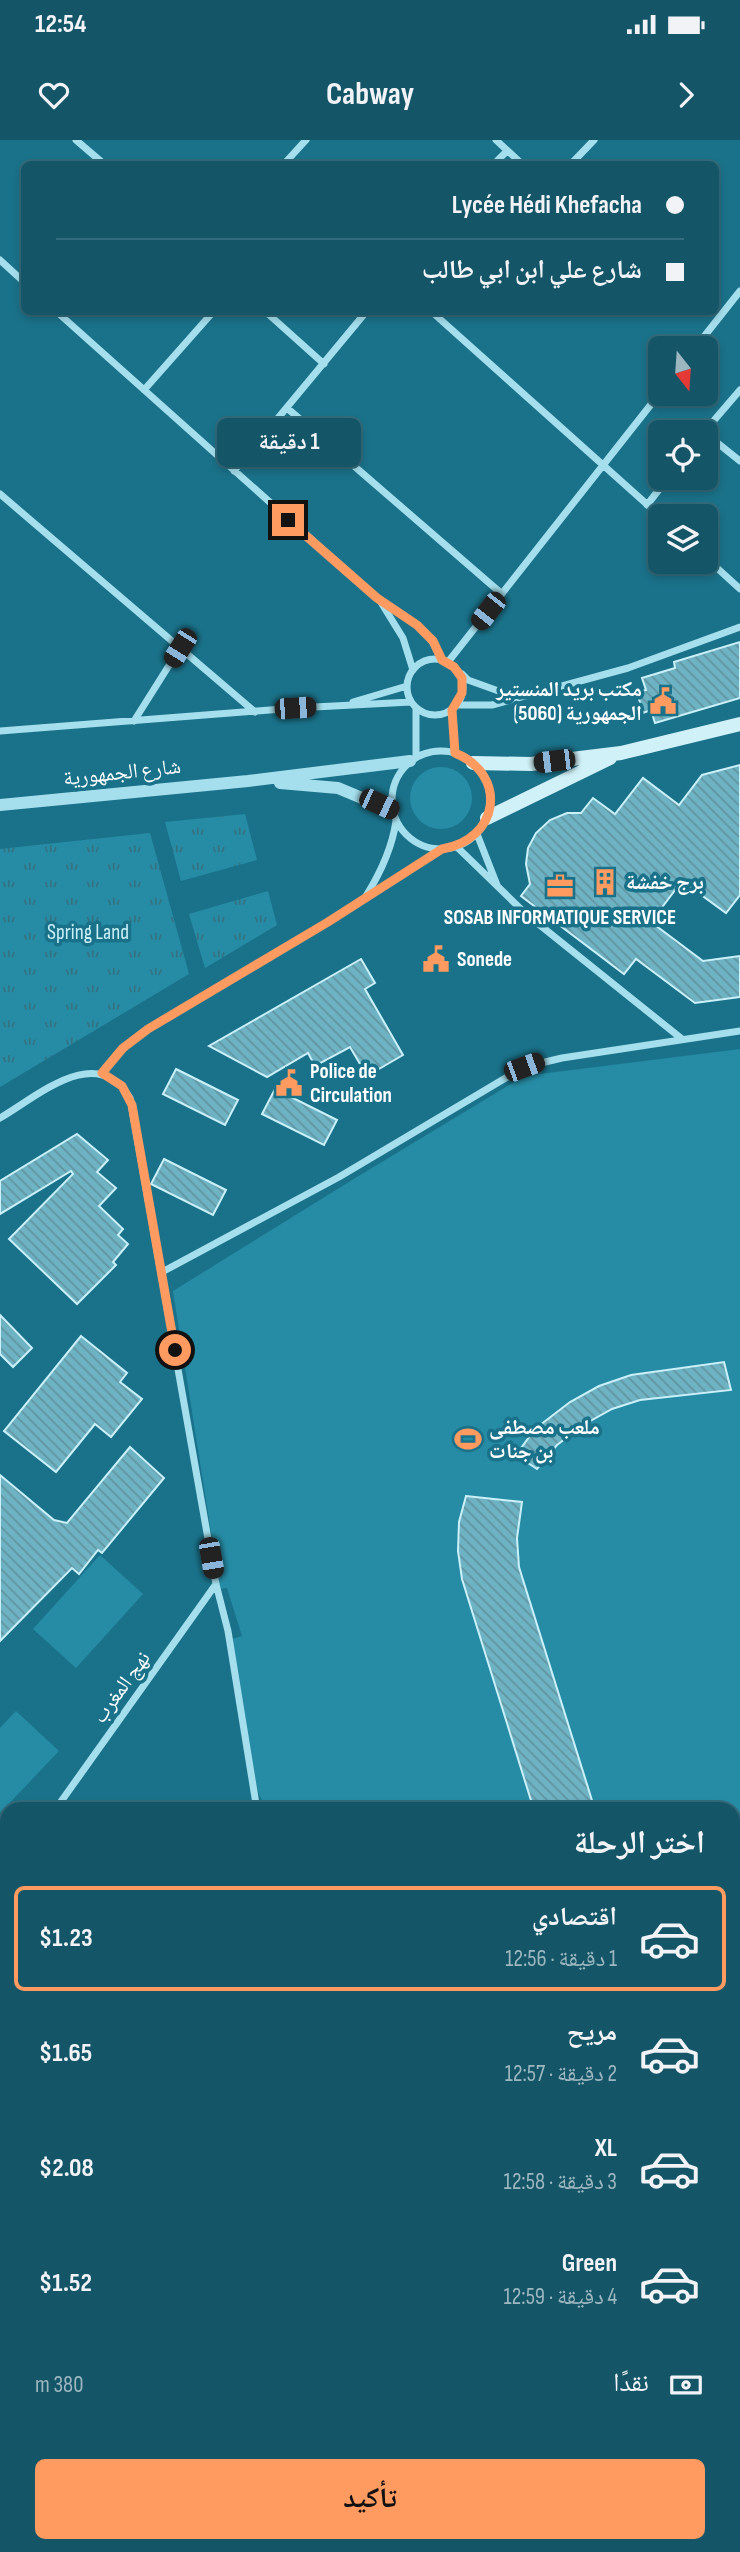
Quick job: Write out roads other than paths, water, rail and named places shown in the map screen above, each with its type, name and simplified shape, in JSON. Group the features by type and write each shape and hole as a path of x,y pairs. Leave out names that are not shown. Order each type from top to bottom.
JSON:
{"main road":[{"path":"473,762 531,764 621,753 740,724"},
{"path":"487,818 621,753"}],"street":[{"path":"76,140 100,161"},
{"path":"287,161 306,140"},
{"path":"496,140 519,161"},
{"path":"574,161 594,140"},
{"path":"498,161 507,151"},
{"path":"0,260 21,279"},
{"path":"704,336 740,291"},
{"path":"60,315 377,598 417,625 433,641 445,661 458,672 468,680 519,698"},
{"path":"144,390 210,315"},
{"path":"269,315 324,364"},
{"path":"233,471 364,315"},
{"path":"441,315 647,505 659,490"},
{"path":"716,420 740,390"},
{"path":"445,661 502,594 650,406"},
{"path":"287,408 502,594"},
{"path":"718,443 740,461"},
{"path":"1,497 255,712"},
{"path":"718,569 740,589"},
{"path":"377,598 396,625 413,670"},
{"path":"0,731 346,705 414,705 422,712 437,715 454,708 492,705 628,668 680,651 740,626"},
{"path":"134,721 180,648"},
{"path":"413,759 414,705 407,686 413,670 427,660 445,661"},
{"path":"455,753 454,708 463,690 462,678 458,672"},
{"path":"346,705 407,686"},
{"path":"363,899 386,861 393,840 395,816 392,797 395,784 401,772 413,759 429,752 455,753 473,762 483,774 489,788 491,803 487,818 477,834 457,847 426,847 413,840 395,816"},
{"name":"شارع الجمهورية","path":"0,805 248,781 413,759"},
{"name":"شارع الجمهورية","path":"248,781 338,788 395,816"},
{"path":"477,834 498,888"},
{"path":"457,847 526,914 682,1039"},
{"path":"102,1073 123,1048 148,1029 442,849"},
{"path":"162,1272 339,1177 524,1067 562,1058 740,1031"},
{"path":"0,1118 74,1075 89,1072 102,1073 122,1086 132,1105 216,1584 228,1631 254,1802"},
{"name":"نهج المغرب","path":"61,1802 216,1584"}],"place":[{"name":"مكتب بريد المنستير الجمهورية (5060)","path":"663,701"},
{"name":"برج خفشة","path":"605,882"},
{"name":"SOSAB INFORMATIQUE SERVICE","path":"560,886"},
{"name":"Sonede","path":"436,959"},
{"name":"Police de Circulation","path":"289,1083"},
{"name":"ملعب مصطفى بن جنات","path":"468,1439"}],"park label":[{"name":"Spring Land","path":"88,932"}]}
